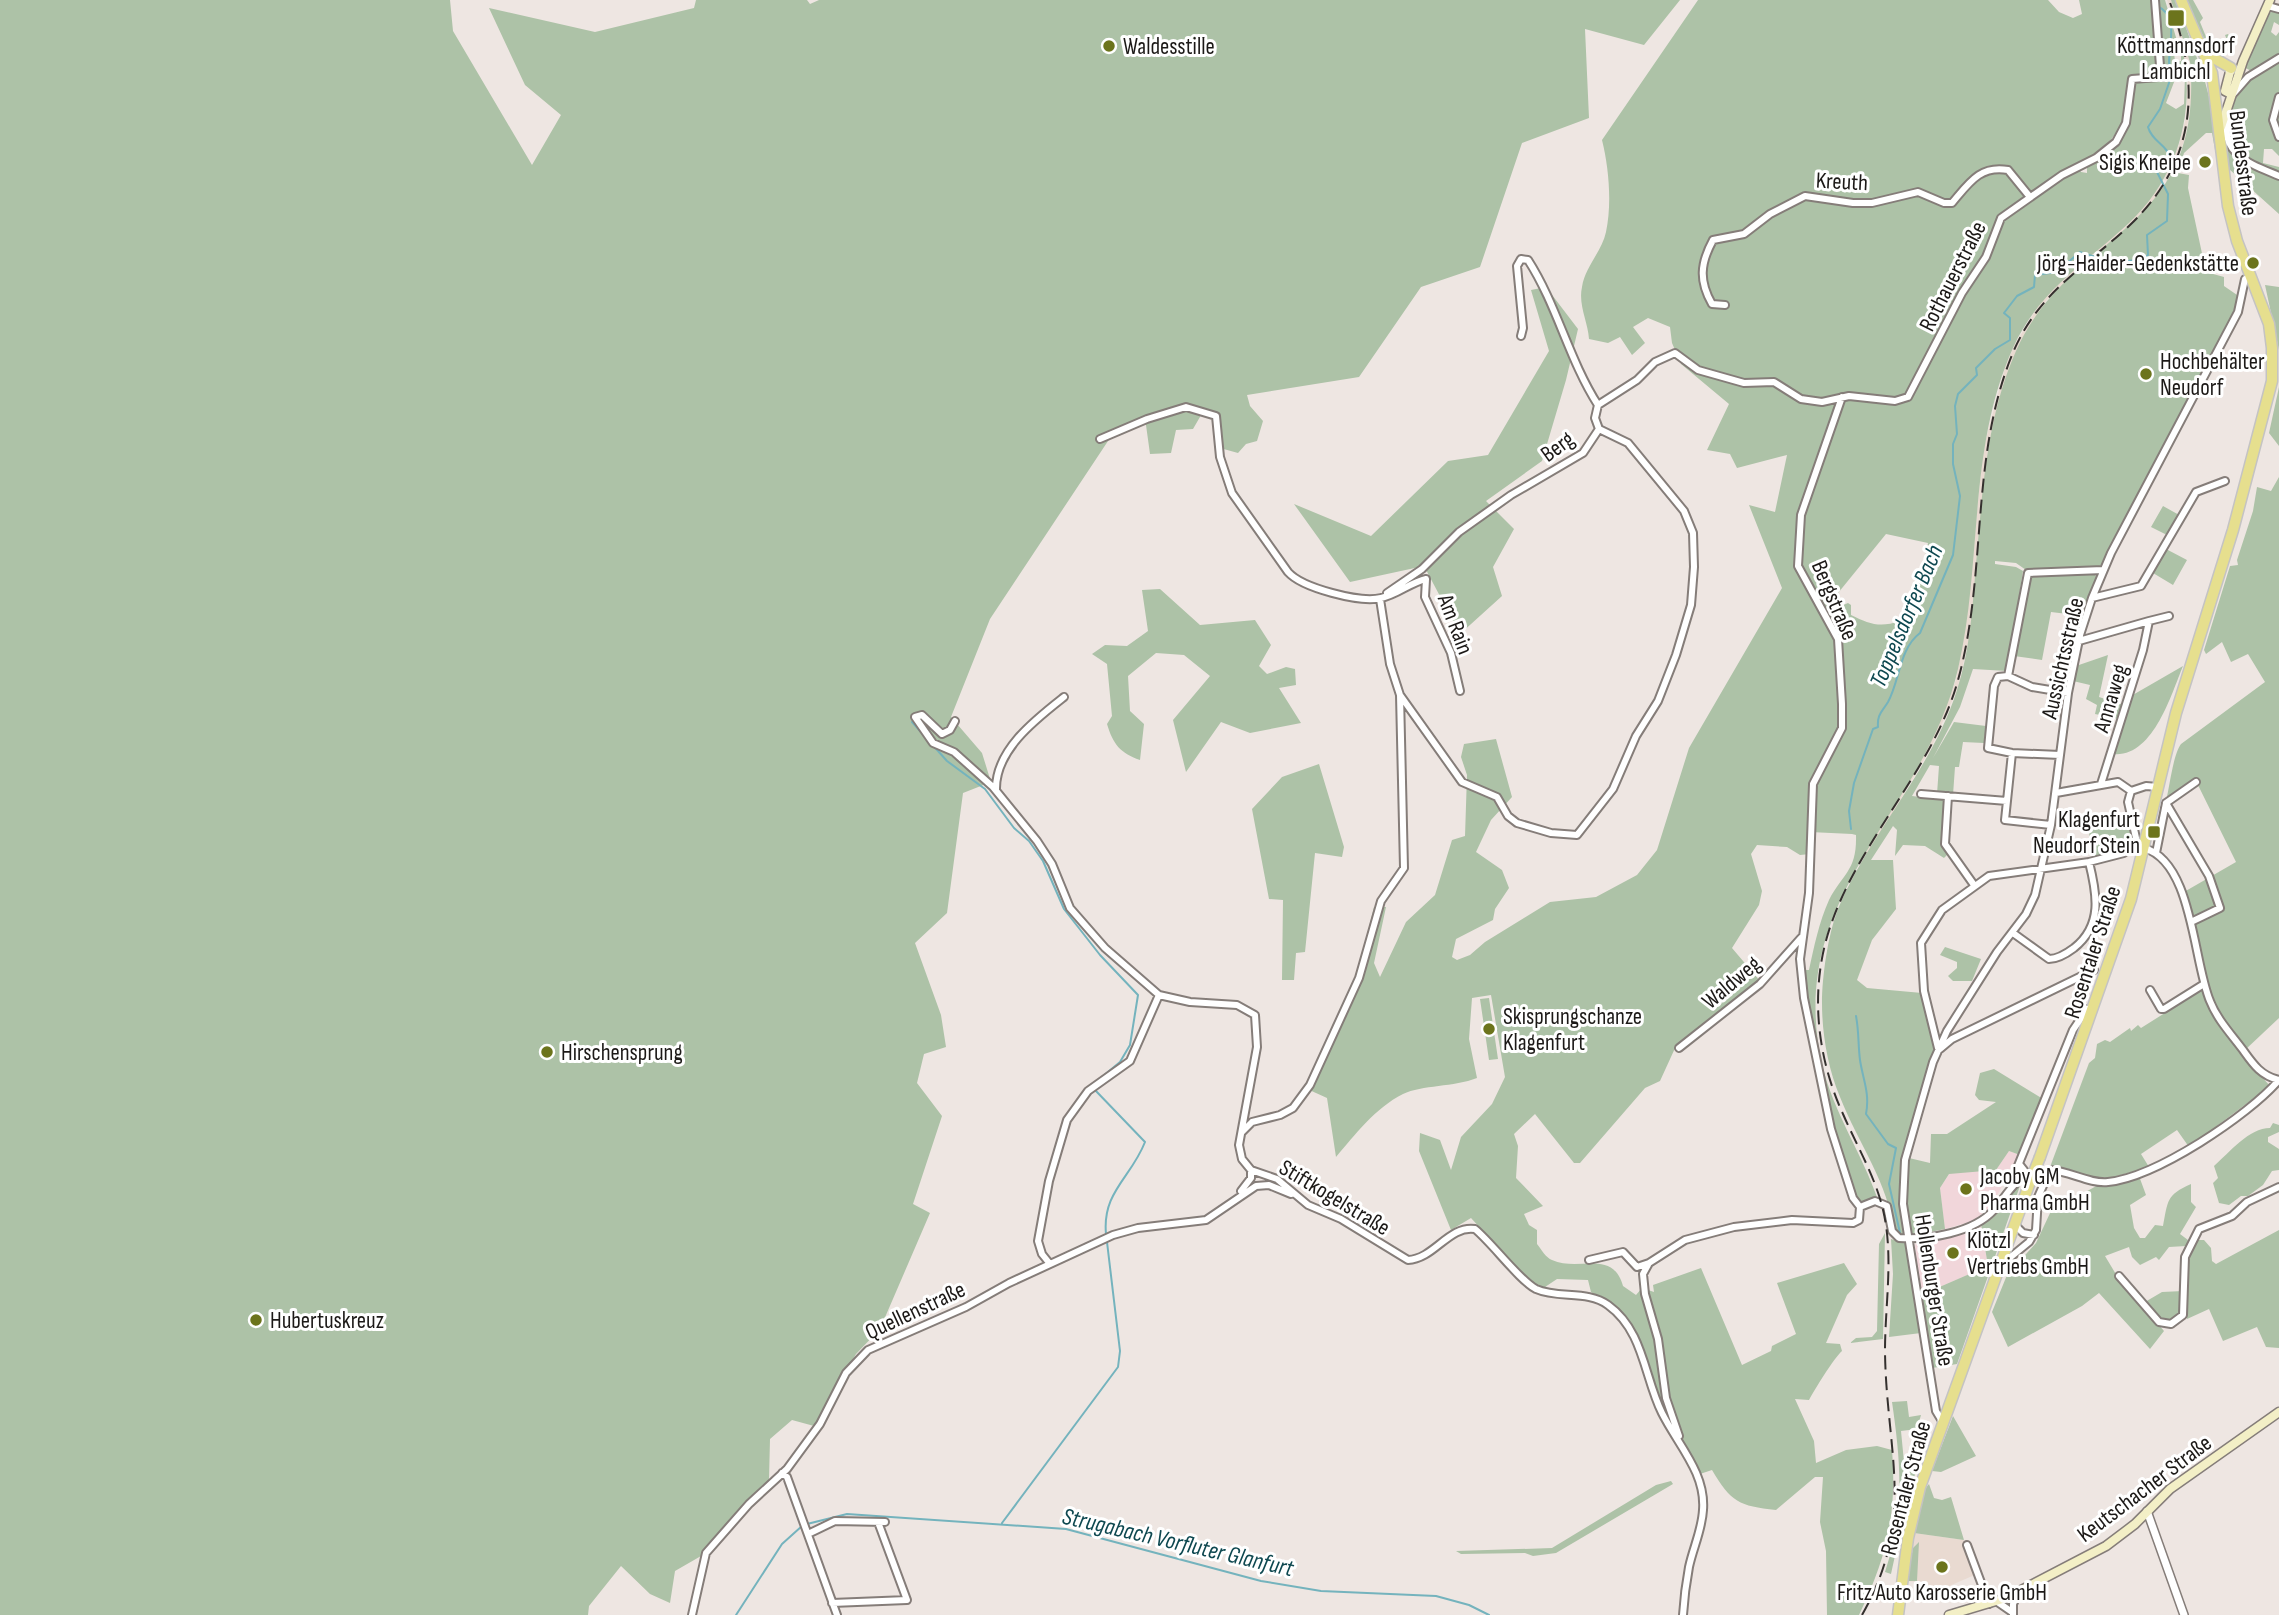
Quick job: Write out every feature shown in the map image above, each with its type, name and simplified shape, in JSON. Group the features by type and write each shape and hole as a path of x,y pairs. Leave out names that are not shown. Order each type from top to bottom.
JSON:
{"main road":[{"name":"Bundesstraße","path":"2181,0 2212,73 2228,206 2248,278 2257,291"},
{"path":"2220,133 2243,61 2269,3"},
{"path":"2199,44 2211,59 2231,68"},
{"path":"2212,73 2231,68 2243,61"},
{"path":"2231,68 2225,91 2231,95"},
{"name":"Rosentaler Straße","path":"1898,1615 1913,1513 1939,1416 2015,1225 2029,1178 2040,1157 2115,951 2182,694 2233,530 2271,389 2270,331 2257,291"},
{"name":"Keutschacher Straße","path":"1949,1615 1992,1602 2010,1608 2019,1592 2106,1546 2185,1478 2279,1412"}],"street":[{"path":"2269,3 2279,9"},
{"path":"2155,4 2160,66 2165,77 2212,73"},
{"path":"2279,58 2248,77 2231,95 2233,103 2226,126 2231,150 2243,160 2279,176"},
{"name":"Rothauerstraße","path":"1842,397 1867,396 1895,401 1908,397 1962,293 1986,257 2001,218 2062,175 2096,158 2116,142 2126,123 2132,79 2165,77"},
{"path":"2279,97 2273,122 2279,137"},
{"name":"Kreuth","path":"1725,305 1712,304 1701,285 1702,271 1713,240 1744,234 1770,214 1805,196 1853,203 1918,192 1944,203 1952,203 1978,173 2001,168 2008,170 2030,197"},
{"name":"Berg","path":"1380,599 1422,569 1459,532 1511,495 1583,453 1599,429 1595,418 1598,405 1584,383 1539,277 1528,260 1521,259 1517,266 1523,328 1521,336"},
{"name":"Aussichtsstraße","path":"1938,1051 1974,986 2031,904 2051,825 2068,693 2092,598 2103,570 2238,312 2248,278"},
{"path":"1598,405 1637,380 1655,362 1675,353 1698,370 1744,383 1774,382 1801,398 1822,402 1842,397"},
{"name":"Bergstraße","path":"1842,397 1801,515 1798,566 1838,639 1842,728 1812,784 1809,893 1800,959 1804,998 1831,1129 1853,1198 1860,1207"},
{"path":"1100,439 1147,419 1186,407 1216,416 1220,457 1232,493 1292,577 1320,589 1380,599 1385,612 1390,664 1400,695 1404,868 1381,901 1359,978 1310,1085 1293,1108 1280,1115 1252,1122 1241,1133"},
{"path":"1400,695 1462,782 1497,797 1508,816 1517,823 1565,835 1577,835 1613,789 1636,736 1658,701 1676,655 1691,605 1693,533 1684,511 1628,443 1599,429"},
{"path":"2092,598 2141,586 2196,492 2225,481"},
{"path":"2008,676 2028,573 2103,570"},
{"name":"Am Rain","path":"1380,599 1426,579 1425,597 1451,653 1460,691"},
{"name":"Annaweg","path":"2079,641 2169,616"},
{"name":"Annaweg","path":"2101,784 2143,650 2149,621"},
{"path":"2060,755 2012,753 1994,750 1986,744 1994,686 1998,677 2008,676 2032,687 2068,693"},
{"path":"996,792 996,779 1020,735 1064,697"},
{"path":"955,721 950,730 942,734 922,715 915,717 933,743 954,752 996,792 1045,852 1064,898 1083,925 1159,995 1170,999 1237,1005 1255,1015 1257,1047 1241,1133"},
{"path":"2012,753 2005,820 2051,825"},
{"path":"2156,853 2166,803 2196,782"},
{"path":"2056,793 2101,784 2122,783 2131,791"},
{"path":"2131,791 2146,786 2158,787"},
{"path":"2094,971 1952,1039 1938,1051 1924,991 1921,943 1941,910 1974,885 1998,874 2089,862 2124,853 2134,843 2136,827 2129,802 2131,791"},
{"path":"1921,794 2007,801"},
{"path":"1948,796 1945,844 1974,885"},
{"path":"2166,803 2209,876 2220,908 2191,922"},
{"path":"2144,848 2156,853 2176,879 2191,922 2204,984 2214,1011 2255,1067 2264,1075 2279,1080"},
{"path":"2013,933 2049,959 2059,957 2079,943 2093,926 2095,915 2096,897 2089,862"},
{"name":"Waldweg","path":"1679,1048 1760,984 1801,938"},
{"path":"2150,990 2161,1009 2164,1009 2204,984"},
{"path":"1051,1264 1040,1250 1038,1241 1062,1131 1087,1091 1130,1061 1159,995"},
{"path":"1157,1004 1170,999"},
{"path":"1637,1267 1685,1241 1734,1227 1791,1220 1853,1223 1859,1220 1860,1207 1875,1201 1887,1206 1894,1234 1909,1239 1946,1233 1979,1222 1994,1209 2010,1186 2073,1030 2087,1009"},
{"name":"Hollenburger Straße","path":"1938,1051 1905,1160 1903,1204 1939,1416"},
{"path":"1999,1266 2034,1235 2039,1220 2038,1197 2050,1170 2107,1182 2155,1169 2206,1138 2279,1080"},
{"name":"Stiftkogelstraße","path":"1241,1133 1240,1152 1244,1163 1251,1170 1277,1179 1294,1195 1313,1207 1341,1219 1408,1260 1426,1255 1462,1230 1475,1229 1538,1290 1592,1298 1609,1306 1621,1317 1640,1347 1661,1412 1697,1472 1703,1510 1689,1565 1683,1615"},
{"path":"2010,1186 2029,1178 2020,1165"},
{"name":"Quellenstraße","path":"1235,1198 1251,1178 1251,1170"},
{"name":"Quellenstraße","path":"692,1615 706,1553 749,1504 782,1473 820,1424 846,1373 867,1350 966,1307 1113,1235 1138,1228 1206,1220 1251,1188 1264,1185 1294,1195"},
{"path":"2119,1276 2159,1322 2171,1324 2183,1315 2185,1257 2199,1229 2232,1216 2247,1202 2279,1187"},
{"path":"2015,1225 2023,1233 2034,1235"},
{"path":"1589,1260 1623,1252 1643,1274"},
{"path":"1648,1263 1643,1274 1645,1294 1658,1339 1662,1381 1681,1444"},
{"path":"782,1473 787,1477 837,1615"},
{"path":"2147,1511 2184,1615"},
{"path":"808,1532 835,1521 882,1522 907,1600 832,1602"},
{"path":"1967,1545 1992,1602"}],"shaded area":[{"path":"2167,0 2171,0 2188,51 2192,96 2185,139 2167,182 2164,179 2179,145 2186,118 2188,76 2182,45"},
{"path":"2160,186 2164,188 2148,209 2096,255 2093,252 2127,225"},
{"path":"2086,258 2089,260 2046,301 1995,416 1988,448 1970,635 1957,690 1931,748 1868,854 1865,853 1938,726 1956,680 1966,624 1983,450 2005,368 2014,346 2043,298"},
{"path":"2009,1151 2020,1155 1991,1206 1973,1221 1945,1229 1940,1188 1950,1173 1996,1170"},
{"path":"1981,1227 1988,1266 1921,1295 1915,1245 1918,1242"},
{"path":"1914,1533 1964,1540 1977,1574 1926,1596 1915,1595 1917,1582 1907,1581"}],"green space":[{"path":"0,0 450,0 453,31 532,165 561,115 525,85 489,8 595,32 694,8 696,0 807,0 810,4 819,0 1680,0 1644,45 1585,29 1589,118 1522,143 1480,267 1421,287 1359,377 1247,395 1250,406 1263,421 1257,441 1246,444 1238,453 1220,448 1218,416 1204,410 1193,429 1176,430 1171,453 1150,454 1146,425 1141,418 1110,438 990,619 951,717 982,753 991,782 963,793 947,913 915,943 941,1015 946,1047 924,1054 917,1083 942,1116 913,1204 930,1213 880,1329 856,1354 814,1426 792,1420 770,1439 769,1480 701,1556 675,1571 670,1603 650,1594 621,1566 589,1606 588,1615 0,1615"},
{"path":"1698,0 2048,0 2059,12 2073,18 2082,14 2079,0 2165,0 2180,51 2174,52 2175,62 2181,61 2181,41 2187,91 2185,115 2172,162 2161,184 2129,223 2049,294 2023,328 2013,348 1998,387 1982,466 1971,588 1958,669 1941,721 1839,903 1822,951 1816,1004 1822,1064 1840,1116 1878,1200 1863,1202 1854,1196 1833,1131 1802,970 1809,970 1825,908 1852,864 1856,835 1852,834 1810,832 1810,854 1800,855 1787,847 1757,845 1751,854 1762,891 1759,905 1732,948 1760,981 1676,1046 1660,1081 1645,1088 1580,1163 1574,1163 1535,1114 1514,1134 1518,1146 1516,1178 1543,1206 1524,1214 1529,1225 1537,1230 1537,1244 1546,1255 1562,1263 1594,1264 1611,1268 1623,1286 1636,1295 1642,1288 1654,1292 1653,1285 1701,1268 1742,1365 1771,1351 1772,1346 1796,1334 1777,1283 1844,1263 1857,1284 1847,1295 1826,1343 1840,1344 1842,1351 1809,1400 1795,1399 1814,1441 1816,1463 1846,1450 1877,1446 1892,1450 1893,1495 1888,1535 1877,1574 1859,1615 1827,1615 1826,1551 1820,1522 1823,1477 1815,1477 1776,1510 1753,1507 1737,1500 1725,1489 1712,1470 1700,1474 1667,1416 1630,1328 1620,1314 1591,1292 1588,1280 1557,1279 1542,1289 1527,1279 1471,1218 1451,1230 1419,1151 1420,1133 1440,1140 1451,1170 1461,1137 1492,1104 1505,1077 1491,995 1472,998 1469,1039 1477,1078 1403,1094 1375,1114 1336,1157 1327,1098 1305,1088 1355,983 1374,907 1386,907 1374,963 1380,977 1406,922 1435,895 1452,840 1465,836 1467,775 1461,757 1464,744 1496,739 1512,797 1491,820 1476,852 1502,870 1509,888 1495,909 1493,920 1456,939 1452,957 1457,960 1470,955 1485,942 1550,902 1596,897 1637,875 1657,850 1689,748 1782,588 1749,505 1775,512 1787,455 1737,468 1730,454 1707,450 1729,404 1681,364 1672,343 1670,327 1648,318 1633,327 1645,343 1632,355 1620,337 1608,343 1589,339 1581,300 1582,287 1586,273 1604,239 1609,210 1608,174 1602,140","holes":["2185,76 2184,104 2176,109 2166,103 2176,77","2130,100 2127,122 2119,140 2106,154 2087,167 2087,173 2081,172 2079,169 2117,132","1886,534 1928,543 1923,566 1900,621 1880,625 1863,621 1851,615 1851,605 1848,603 1841,606 1834,598"]},
{"path":"2171,0 2176,0 2198,61 2192,69"},
{"path":"2187,0 2193,0 2203,18 2200,22 2213,54 2210,52"},
{"path":"2279,11 2279,25 2274,22 2271,32 2276,36 2279,32 2279,156 2272,149 2264,149 2263,163 2279,167 2279,214 2229,169 2225,141 2233,151 2246,131 2236,123 2227,121 2241,77 2247,79 2251,71 2244,67 2245,64 2269,13"},
{"path":"2228,34 2235,45 2219,57 2213,54 2230,48 2225,35"},
{"path":"2203,74 2213,112 2215,150 2212,133 2206,133 2184,153 2178,173 2189,175 2188,188 2206,272 2224,277 2224,286 2240,297 2238,304 2169,443 2103,563 2097,568 2026,570 2016,563 1995,561 1995,564 2016,567 2023,571 2007,671 1973,669 1960,707 1933,758 1954,722 1986,726 1984,743 1963,742 1959,767 1955,767 1953,795 1937,794 1939,766 1930,765 1912,796 1946,800 1942,837 1948,854 1944,858 1925,846 1903,845 1895,856 1897,830 1893,826 1871,860 1893,860 1896,909 1872,940 1857,980 1867,988 1922,993 1935,1045 1904,1159 1900,1205 1905,1231 1902,1236 1894,1232 1886,1197 1847,1114 1829,1063 1822,1003 1824,968 1831,931 1851,881 1932,747 1957,690 1973,605 1986,461 1998,405 2016,351 2039,312 2066,281 2152,202 2174,169 2187,129 2191,76"},
{"path":"2265,285 2279,287 2279,350"},
{"path":"1546,287 1578,329 1566,380 1542,461 1486,501 1514,529 1493,567 1502,596 1460,634 1424,566 1350,582 1294,504 1371,536 1448,461 1488,455 1549,351 1531,290"},
{"path":"2279,387 2279,446 2269,433"},
{"path":"2279,477 2279,1018 2245,1050 2211,1000 2184,892 2236,862 2196,781 2166,801 2181,744 2265,682 2248,654 2231,662 2222,642 2206,654 2204,650 2230,566 2238,565 2237,560 2253,511 2257,487 2271,491"},
{"path":"2163,506 2181,516 2169,536 2151,527"},
{"path":"2166,549 2187,560 2173,585 2153,573"},
{"path":"2094,573 2097,578 2084,616 2051,612 2042,660 2014,656 2028,578 2033,575"},
{"path":"1160,589 1200,625 1255,620 1271,645 1259,666 1267,674 1286,667 1295,669 1296,685 1279,688 1301,723 1250,733 1221,722 1186,772 1173,720 1210,676 1184,655 1156,653 1128,676 1130,711 1144,724 1140,760 1122,751 1107,724 1112,716 1107,664 1092,654 1105,645 1127,646 1148,631 1142,590"},
{"path":"2108,655 2099,697 2124,705 2119,719 2095,714 2097,705 2086,699 2090,685 2073,681 2076,666"},
{"path":"2183,666 2166,708 2150,736 2127,753 2113,754 2131,696"},
{"path":"1319,764 1344,847 1342,857 1315,853 1305,952 1296,953 1294,980 1282,980 1283,900 1269,899 1252,809 1282,777"},
{"path":"2131,821 2134,839 2123,851 2094,859 2088,828"},
{"path":"1945,947 1981,959 1972,981 1953,981 1948,976 1957,968 1957,962 1940,955"},
{"path":"2203,989 2242,1055 2270,1086 2189,1147 2177,1130 2141,1154 2149,1167 2103,1180 2050,1167 2089,1063 2095,1058 2097,1044 2105,1040 2110,1042 2138,1025 2141,1028"},
{"name":"Skisprungschanze Klagenfurt","path":"1489,998 1498,1059 1489,1060 1480,999"},
{"path":"1994,1069 2043,1099 2020,1155 2009,1151 1996,1170 1949,1174 1940,1188 1945,1229 1915,1235 1910,1231 1905,1182 1909,1158 1930,1163 1931,1134 1947,1134 1996,1102 1979,1100 1975,1095 1980,1073"},
{"path":"2273,1123 2279,1125 2279,1132 2268,1137 2268,1142 2279,1149 2279,1170 2272,1171 2263,1185 2248,1196 2241,1196 2229,1205 2219,1203 2213,1183 2218,1178 2214,1166 2247,1136 2270,1128"},
{"path":"2139,1176 2146,1195 2130,1205 2134,1228 2140,1238 2145,1238 2155,1225 2163,1226 2172,1196 2191,1184 2191,1202 2196,1207 2180,1234 2188,1240 2186,1246 2169,1247 2159,1260 2156,1257 2140,1265 2132,1257 2129,1247 2105,1256 2117,1276 2164,1331 2150,1349 2099,1293 2082,1306 2008,1347 1992,1312 2007,1275 2036,1243 2051,1211 2100,1184"},
{"path":"2021,1183 1957,1364 1932,1368 1921,1295 1988,1266 1981,1224 2010,1191"},
{"path":"2279,1230 2279,1348 2266,1347 2257,1327 2223,1341 2209,1309 2187,1319 2188,1257 2196,1240 2204,1240 2211,1248 2212,1261 2216,1264"},
{"path":"1885,1233 1883,1339 1850,1343 1856,1338 1872,1337 1877,1331 1879,1244"},
{"path":"1891,1239 1907,1244 1921,1333 1889,1337 1893,1274"},
{"path":"2183,1291 2182,1309 2170,1323 2160,1320 2145,1302 2162,1292"},
{"path":"1907,1401 1909,1417 1921,1415 1917,1429 1901,1431 1904,1462 1913,1460 1919,1436 1927,1438 1908,1496 1891,1574 1885,1572 1896,1528 1899,1487 1898,1446 1892,1402"},
{"path":"1953,1416 1976,1456 1941,1472 1932,1471"},
{"path":"1671,1481 1673,1484 1556,1553 1533,1556 1525,1553 1461,1554 1456,1551 1552,1548 1656,1485"},
{"path":"1929,1484 1934,1498 1942,1500 1951,1497 1964,1540 1914,1533 1924,1490"},
{"path":"1919,1542 1917,1581 1907,1581 1913,1548"}],"waterway":[{"name":"Toppelsdorfer Bach","path":"2157,6 2165,12 2171,28 2171,74"},
{"name":"Toppelsdorfer Bach","path":"1851,829 1849,811 1854,783 1873,729 1878,727 1879,716 1892,693 1904,656 1920,633 1953,555 1960,496 1953,464 1953,444 1957,434 1955,406 1958,394 1977,375 1976,368 1995,349 2010,340 2010,318 2004,313 2017,296 2034,287 2035,275 2057,272 2080,252 2125,261 2142,259 2148,255 2147,235 2167,221 2168,194 2157,172 2171,159 2148,127 2160,109 2170,80"},
{"path":"912,722 947,761 985,789 1014,828 1029,841 1043,861 1064,909 1100,955 1138,995 1130,1045 1120,1062 1091,1086"},
{"path":"1856,1016 1860,1060 1867,1093 1866,1114 1888,1144 1896,1148 1889,1184 1900,1233"},
{"path":"1095,1090 1145,1142 1108,1207 1106,1234"},
{"path":"1002,1523 1118,1367 1120,1351 1107,1242"},
{"name":"Strugabach Vorfluter Glanfurt","path":"807,1524 847,1514 1066,1529 1261,1581 1321,1591 1436,1596 1469,1605 1489,1615"},
{"name":"Strugabach Vorfluter Glanfurt","path":"736,1615 782,1544 802,1526"}],"railway":[{"path":"1862,1615 1879,1580 1889,1547 1894,1515 1893,1453 1885,1351 1888,1239 1881,1202 1826,1067 1818,1017 1820,967 1825,943 1846,889 1930,747 1956,687 1972,606 1989,441 1997,400 2020,337 2046,300 2130,225 2153,200 2181,147 2189,91 2186,61 2169,0"}],"place":[{"name":"Köttmannsdorf Lambichl","path":"2176,18"},
{"name":"Waldesstille","path":"1109,46"},
{"name":"Sigis Kneipe","path":"2205,162"},
{"name":"Jörg-Haider-Gedenkstätte","path":"2253,263"},
{"name":"Hochbehälter Neudorf","path":"2146,374"},
{"name":"Klagenfurt Neudorf Stein","path":"2154,832"},
{"name":"Skisprungschanze Klagenfurt","path":"1489,1029"},
{"name":"Hirschensprung","path":"547,1052"},
{"name":"Jacoby GM Pharma GmbH","path":"1966,1189"},
{"name":"Klötzl Vertriebs GmbH","path":"1953,1253"},
{"name":"Hubertuskreuz","path":"256,1320"},
{"name":"Fritz Auto Karosserie GmbH","path":"1942,1567"}]}
